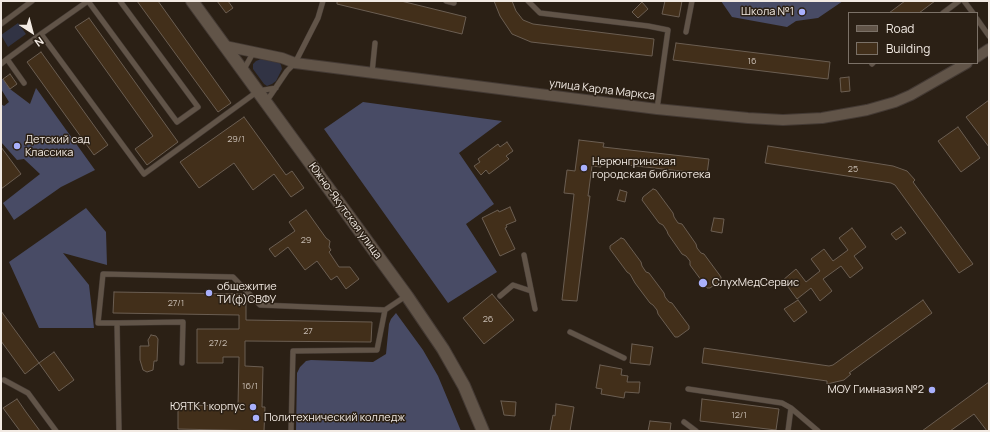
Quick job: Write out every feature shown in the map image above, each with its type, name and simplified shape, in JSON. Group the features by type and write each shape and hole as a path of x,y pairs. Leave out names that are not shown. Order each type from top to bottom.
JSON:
{"street":[{"name":"Южно-Якутская улица","path":"192,1 258,90 444,349 464,386 483,431"},
{"name":"улица Карла Маркса","path":"225,46 282,58 295,63 656,109 783,120 822,118 866,110 895,102 911,95 965,64"},
{"path":"978,56 989,49"}],"lane":[{"path":"1,24 32,1"},
{"path":"1,64 88,1 177,122 198,107 120,1"},
{"path":"266,102 287,71 295,63 318,18 323,1"},
{"path":"446,1 454,3"},
{"path":"528,1 540,13 648,26 668,30 656,109"},
{"path":"686,32 692,1"},
{"path":"944,12 960,1"},
{"path":"964,1 971,12"},
{"path":"978,20 989,36"},
{"path":"41,34 144,174 258,90 276,88"},
{"path":"372,73 375,43"},
{"path":"243,71 253,53"},
{"path":"7,59 24,83"},
{"path":"524,255 535,309"},
{"path":"182,363 183,322 98,323 103,274 233,277 260,305 385,310 407,296"},
{"path":"500,296 514,286 531,291"},
{"path":"291,431 293,350 377,350 385,310"},
{"path":"117,323 118,431"},
{"path":"570,332 624,358"},
{"path":"2,379 28,393 56,431"},
{"path":"688,390 782,403 791,408 818,431"},
{"path":"788,431 791,408"},
{"path":"684,422 696,431"}],"shaded area":[{"path":"721,1 843,1 818,18 796,21 787,27 732,17"},
{"path":"18,23 26,34 8,47 1,35"},
{"path":"261,59 279,62 282,69 276,81 267,86 253,69 253,64"},
{"path":"1,79 3,79 10,89 30,104 36,88 95,170 61,187 14,220 3,203 40,174 24,159 17,160 1,142 1,104 4,106 9,102 1,89"},
{"path":"363,102 502,121 459,153 494,204 466,224 497,272 448,303 324,129"},
{"path":"86,208 106,232 107,265 63,253 89,285 94,328 39,328 9,262"},
{"path":"396,313 423,350 438,376 461,431 296,431 297,373 300,367 306,361 311,360 373,362 386,354 389,324"}],"building":[{"path":"137,1 158,1 231,103 218,112"},
{"path":"217,1 228,1 233,8 226,13"},
{"path":"337,1 401,1 466,17 462,34 337,4"},
{"path":"494,1 512,1 516,11 523,20 533,24 654,39 652,56 531,42 512,34 500,16"},
{"path":"665,1 682,1 679,17 662,14"},
{"path":"905,1 935,1 920,12 890,12"},
{"path":"642,2 648,9 638,18 632,12"},
{"path":"89,18 178,142 147,165 135,149 153,136 75,27"},
{"path":"676,43 830,62 828,79 673,60"},
{"path":"41,52 108,145 94,155 27,62"},
{"path":"10,74 17,84 10,89 3,79"},
{"path":"849,77 850,91 841,92 840,78"},
{"path":"989,100 989,147 966,117"},
{"path":"244,117 286,175 292,171 304,188 291,197 274,174 253,190 234,163 199,188 180,162"},
{"path":"958,127 980,158 961,172 938,141"},
{"path":"579,140 604,143 603,147 709,159 707,174 601,162 601,167 592,166 588,196 590,196 577,301 562,300 574,194 564,193 567,170 575,171"},
{"path":"507,142 513,151 506,156 509,159 489,174 486,170 481,175 474,166 480,162 478,159 498,144 500,147"},
{"path":"768,146 893,166 907,171 915,180 913,182 973,264 959,273 895,185 891,183 765,163"},
{"path":"1,147 21,174 1,189"},
{"path":"653,189 656,190 673,213 678,223 682,224 696,244 697,248 704,254 721,277 721,280 710,288 707,288 690,265 690,261 682,254 663,225 659,223 642,200 643,197"},
{"path":"620,190 627,192 625,202 617,200"},
{"path":"510,207 516,221 506,225 507,227 505,228 515,249 500,256 482,218 498,210 499,212"},
{"path":"306,210 326,238 330,241 329,247 331,250 329,252 339,267 350,267 359,279 346,289 337,276 331,280 317,261 305,270 288,247 275,257 269,249 295,231 289,222"},
{"path":"714,218 724,219 722,233 711,231"},
{"path":"901,227 906,233 896,240 891,234"},
{"path":"852,228 866,247 854,256 863,268 850,278 841,266 823,279 832,291 820,301 811,288 797,299 783,280 796,269 806,282 820,271 811,259 824,249 833,261 848,250 839,238"},
{"path":"621,238 624,239 641,262 646,272 649,273 664,293 665,297 672,303 689,326 689,329 678,337 675,337 658,314 657,310 650,303 610,249 610,246"},
{"path":"114,292 243,294 246,296 246,320 372,322 371,342 245,341 245,366 263,367 262,407 265,407 264,431 178,429 178,405 238,406 239,357 223,357 223,363 197,363 197,329 239,329 239,315 113,313"},
{"path":"492,294 514,320 484,344 463,318"},
{"path":"798,300 807,312 794,322 784,309"},
{"path":"923,300 932,313 849,373 851,374 844,380 827,384 827,381 702,363 704,348 829,366 833,365"},
{"path":"1,311 39,363 25,374 1,341"},
{"path":"151,335 156,336 158,339 157,361 154,361 153,370 147,372 143,370 140,360 140,346 149,346 148,340"},
{"path":"632,344 653,347 650,365 630,363"},
{"path":"54,352 74,380 59,391 39,363"},
{"path":"600,365 622,369 621,375 628,376 627,382 640,382 639,393 625,392 624,398 601,394 602,389 596,388"},
{"path":"989,382 989,431 987,431 974,414 950,431 922,431"},
{"path":"17,399 40,431 20,431 3,408"},
{"path":"702,399 779,409 776,430 700,421"},
{"path":"501,401 516,402 515,416 504,415"},
{"path":"556,404 574,407 570,431 550,431 553,415 555,416"},
{"path":"650,421 671,423 670,431 648,431"}],"place":[{"name":"Школа №1","path":"802,12"},
{"name":"Детский сад Классика","path":"17,146"},
{"name":"Нерюнгринская городская библиотека","path":"584,168"},
{"name":"СлухМедСервис","path":"703,283"},
{"name":"общежитие ТИ(ф)СВФУ","path":"209,293"},
{"name":"МОУ Гимназия №2","path":"932,390"},
{"name":"ЮЯТК 1 корпус","path":"253,407"},
{"name":"Политехнический колледж","path":"256,418"}]}
